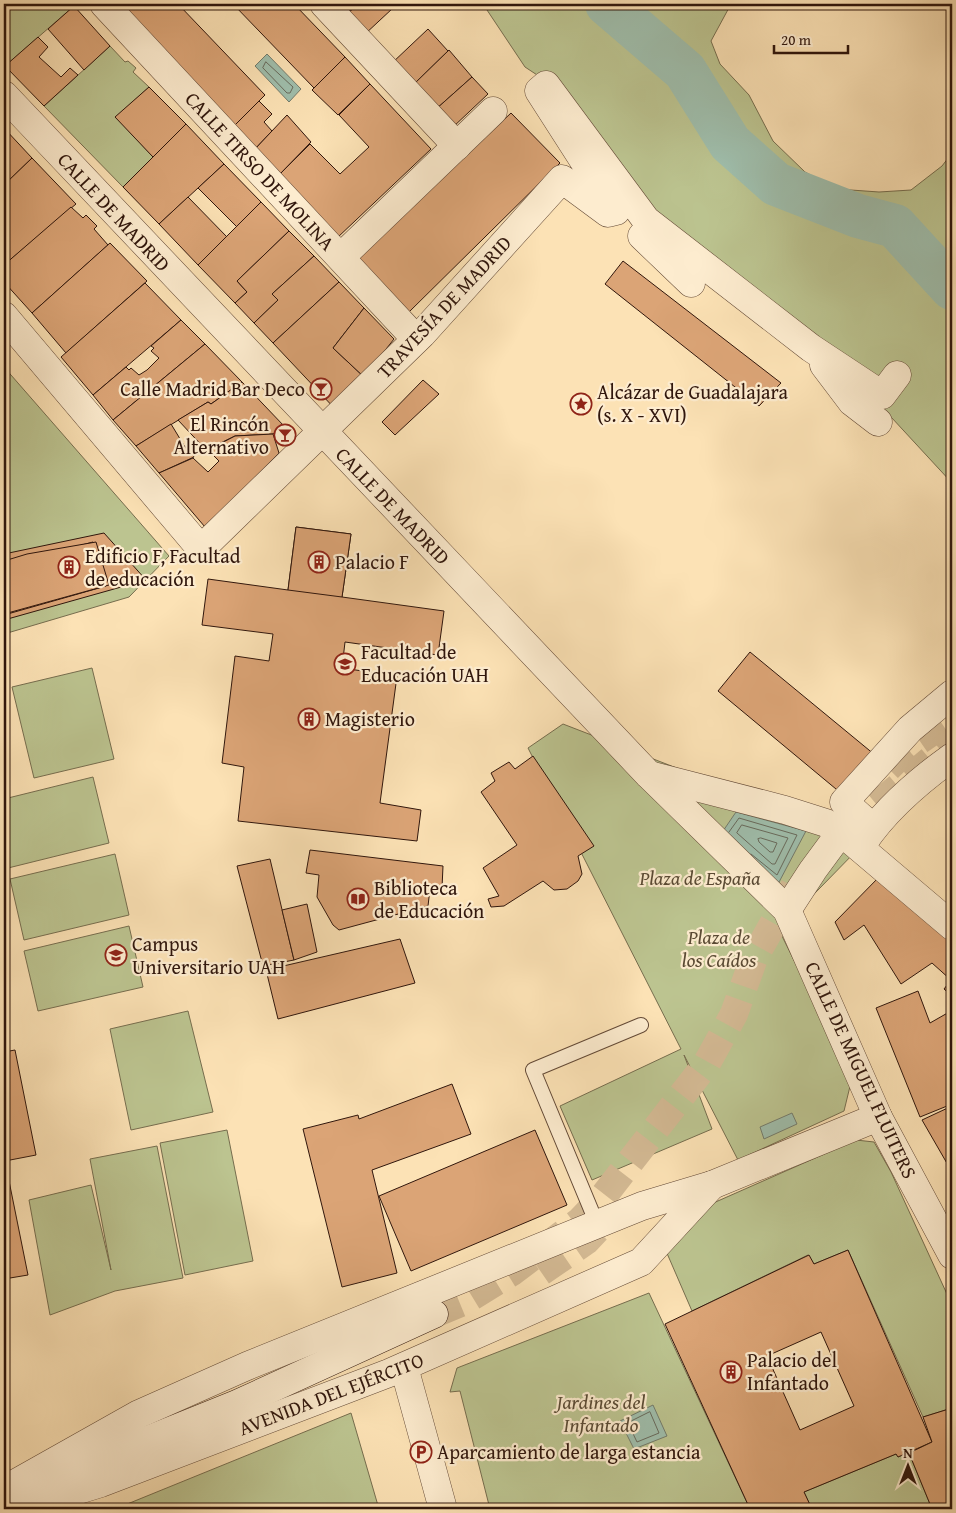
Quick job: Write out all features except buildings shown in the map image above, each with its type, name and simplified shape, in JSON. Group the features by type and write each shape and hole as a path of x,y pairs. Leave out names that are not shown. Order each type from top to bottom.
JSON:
{"street":[{"name":"CALLE TIRSO DE MOLINA","path":"104,4 341,257 419,336"},
{"path":"324,4 457,146"},
{"path":"691,283 616,211 539,91 546,85 646,220 811,348 882,395 897,375"},
{"name":"CALLE DE MADRID","path":"4,95 649,775 783,906"},
{"path":"341,257 493,111"},
{"name":"TRAVESÍA DE MADRID","path":"4,316 201,549 323,432 419,336 562,179 608,213 616,211"},
{"path":"811,348 852,402 878,422"},
{"path":"850,833 844,802 910,729 952,694"},
{"path":"783,906 813,870 850,833 952,757"},
{"path":"649,775 785,810 850,833 952,926"},
{"name":"CALLE DE MIGUEL FLUITERS","path":"783,906 878,1117 952,1254"},
{"name":"AVENIDA DEL EJÉRCITO","path":"4,1490 139,1414 247,1366 642,1206 712,1185 878,1117"},
{"name":"AVENIDA DEL EJÉRCITO","path":"4,1509 101,1483 404,1367 641,1262 712,1185"},
{"path":"623,1214 636,1217 647,1225 652,1237 649,1254"},
{"name":"AVENIDA DEL EJÉRCITO","path":"4,1498 437,1320"},
{"path":"404,1367 443,1509"}],"lane":[{"path":"597,1224 533,1070 641,1025"}],"green space":[{"path":"4,4 72,4 74,6 5,66"},
{"path":"483,4 731,4 711,41 720,64 749,95 773,141 805,172 837,189 879,192 911,190 942,166 952,153 952,483 843,365 623,185 572,98 525,67"},
{"path":"110,46 125,62 128,61 136,68 133,72 149,87 116,117 153,157 123,187 44,106"},
{"path":"4,367 169,556 129,597 4,634"},
{"path":"92,668 114,759 34,778 12,687"},
{"name":"Plaza de España","path":"563,724 785,810 859,848 779,930 852,1078 844,1111 738,1160 684,1055 712,1129 592,1180 560,1106 681,1049 528,748"},
{"path":"93,777 109,843 4,869 4,799"},
{"path":"115,854 129,915 24,940 10,879"},
{"path":"129,926 143,987 38,1011 24,951"},
{"path":"188,1011 213,1112 131,1130 110,1029"},
{"path":"227,1130 253,1261 185,1275 160,1143"},
{"path":"856,1140 874,1142 891,1172 952,1305 952,1408 923,1417 848,1250 814,1264 808,1255 692,1311 666,1251 702,1208"},
{"path":"157,1146 183,1278 115,1291 50,1315 29,1200 91,1185 111,1270 90,1159"},
{"name":"Jardines del Infantado","path":"649,1293 750,1509 490,1509 460,1391 450,1392 457,1368"},
{"path":"351,1413 379,1509 115,1509"},
{"path":"909,1453 932,1509 812,1509 804,1492 896,1454 898,1457"}],"water":[{"path":"267,54 301,89 289,102 255,66"},
{"path":"736,812 806,831 778,884 721,834"},
{"path":"792,1113 797,1124 764,1139 760,1127"},
{"path":"653,1405 667,1436 634,1449 620,1421"}],"waterway":[{"path":"607,4 685,71 730,143 776,184 858,216 895,226 952,288"}],"tunnel":[{"path":"888,768 907,749 952,718"},
{"path":"849,836 864,816 952,742"},
{"path":"434,1314 463,1302 512,1272 580,1221 602,1198 707,1063 734,1014 754,958 794,887"},
{"path":"541,1272 586,1241 605,1221"}],"place":[{"name":"Calle Madrid Bar Deco","path":"321,389"},
{"name":"Alcázar de Guadalajara (s. X - XVI)","path":"581,404"},
{"name":"El Rincón Alternativo","path":"285,435"},
{"name":"Palacio F","path":"319,562"},
{"name":"Edificio F, Facultad de educación","path":"69,567"},
{"name":"Facultad de Educación UAH","path":"345,664"},
{"name":"Magisterio","path":"309,719"},
{"name":"Biblioteca de Educación","path":"358,899"},
{"name":"Campus Universitario UAH","path":"116,955"},
{"name":"Palacio del Infantado","path":"731,1372"},
{"name":"Aparcamiento de larga estancia","path":"421,1452"}],"park label":[{"name":"Plaza de los Caídos","path":"719,948"}]}
